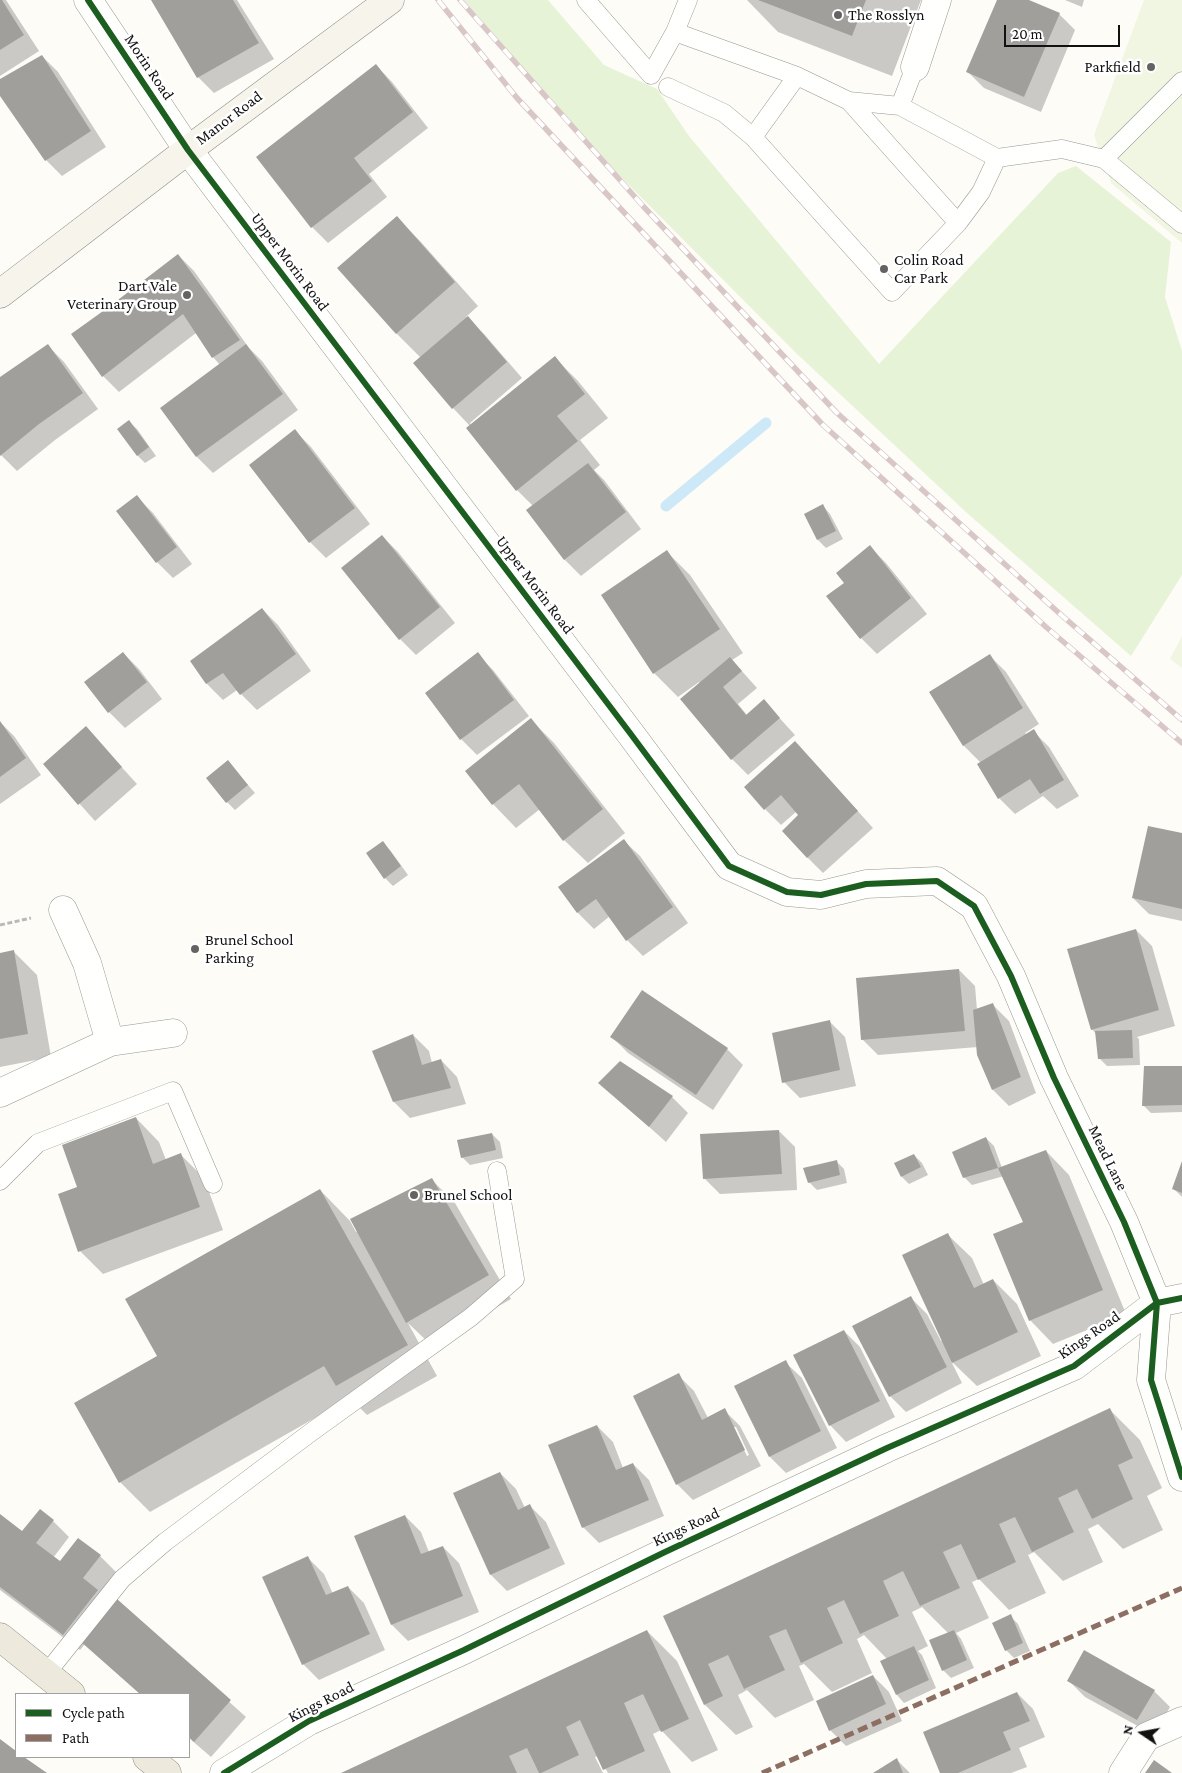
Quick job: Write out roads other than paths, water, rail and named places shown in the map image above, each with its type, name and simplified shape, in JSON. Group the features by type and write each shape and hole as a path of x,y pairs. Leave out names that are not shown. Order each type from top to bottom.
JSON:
{"main road":[{"name":"Manor Road","path":"0,294 188,150 390,0"},
{"path":"0,1636 70,1693"},
{"path":"148,1758 167,1773"}],"street":[{"name":"Morin Road","path":"88,0 188,150"},
{"path":"915,67 937,0"},
{"name":"Upper Morin Road","path":"188,150 729,866 787,892 820,895 866,884 936,881"},
{"name":"Mead Lane","path":"936,881 974,906 1011,976 1054,1078 1124,1222 1169,1301 1151,1380 1182,1478"},
{"path":"63,910 87,963 110,1042"},
{"path":"0,1093 110,1042 173,1033"},
{"name":"Kings Road","path":"224,1773 309,1721 464,1650 674,1548 887,1448 1074,1366 1169,1301"},
{"path":"1123,1773 1146,1737 1182,1721"}],"lane":[{"path":"586,0 651,75 675,32 688,0"},
{"path":"675,32 797,76 848,101 900,106 997,158 1062,149 1104,160 1182,224"},
{"path":"900,106 915,67"},
{"path":"754,137 797,76"},
{"path":"1104,160 1182,81"},
{"path":"668,87 724,113 754,137 892,292 958,223 981,192 997,158"},
{"path":"848,101 958,223"},
{"path":"0,1181 38,1143 173,1091 213,1184"},
{"path":"46,1674 122,1579 166,1542 310,1433 471,1317 515,1279 498,1171"}],"waterway":[{"path":"666,506 766,423"}],"railway":[{"path":"438,0 517,98 822,424 1046,627 1182,743"},
{"path":"460,0 643,206 836,412 1059,613 1182,720"}],"place":[{"name":"The Rosslyn","path":"838,15"},
{"name":"Parkfield","path":"1151,67"},
{"name":"Colin Road Car Park","path":"884,269"},
{"name":"Dart Vale Veterinary Group","path":"187,295"},
{"name":"Brunel School Parking","path":"195,949"},
{"name":"Brunel School","path":"414,1195"}]}
